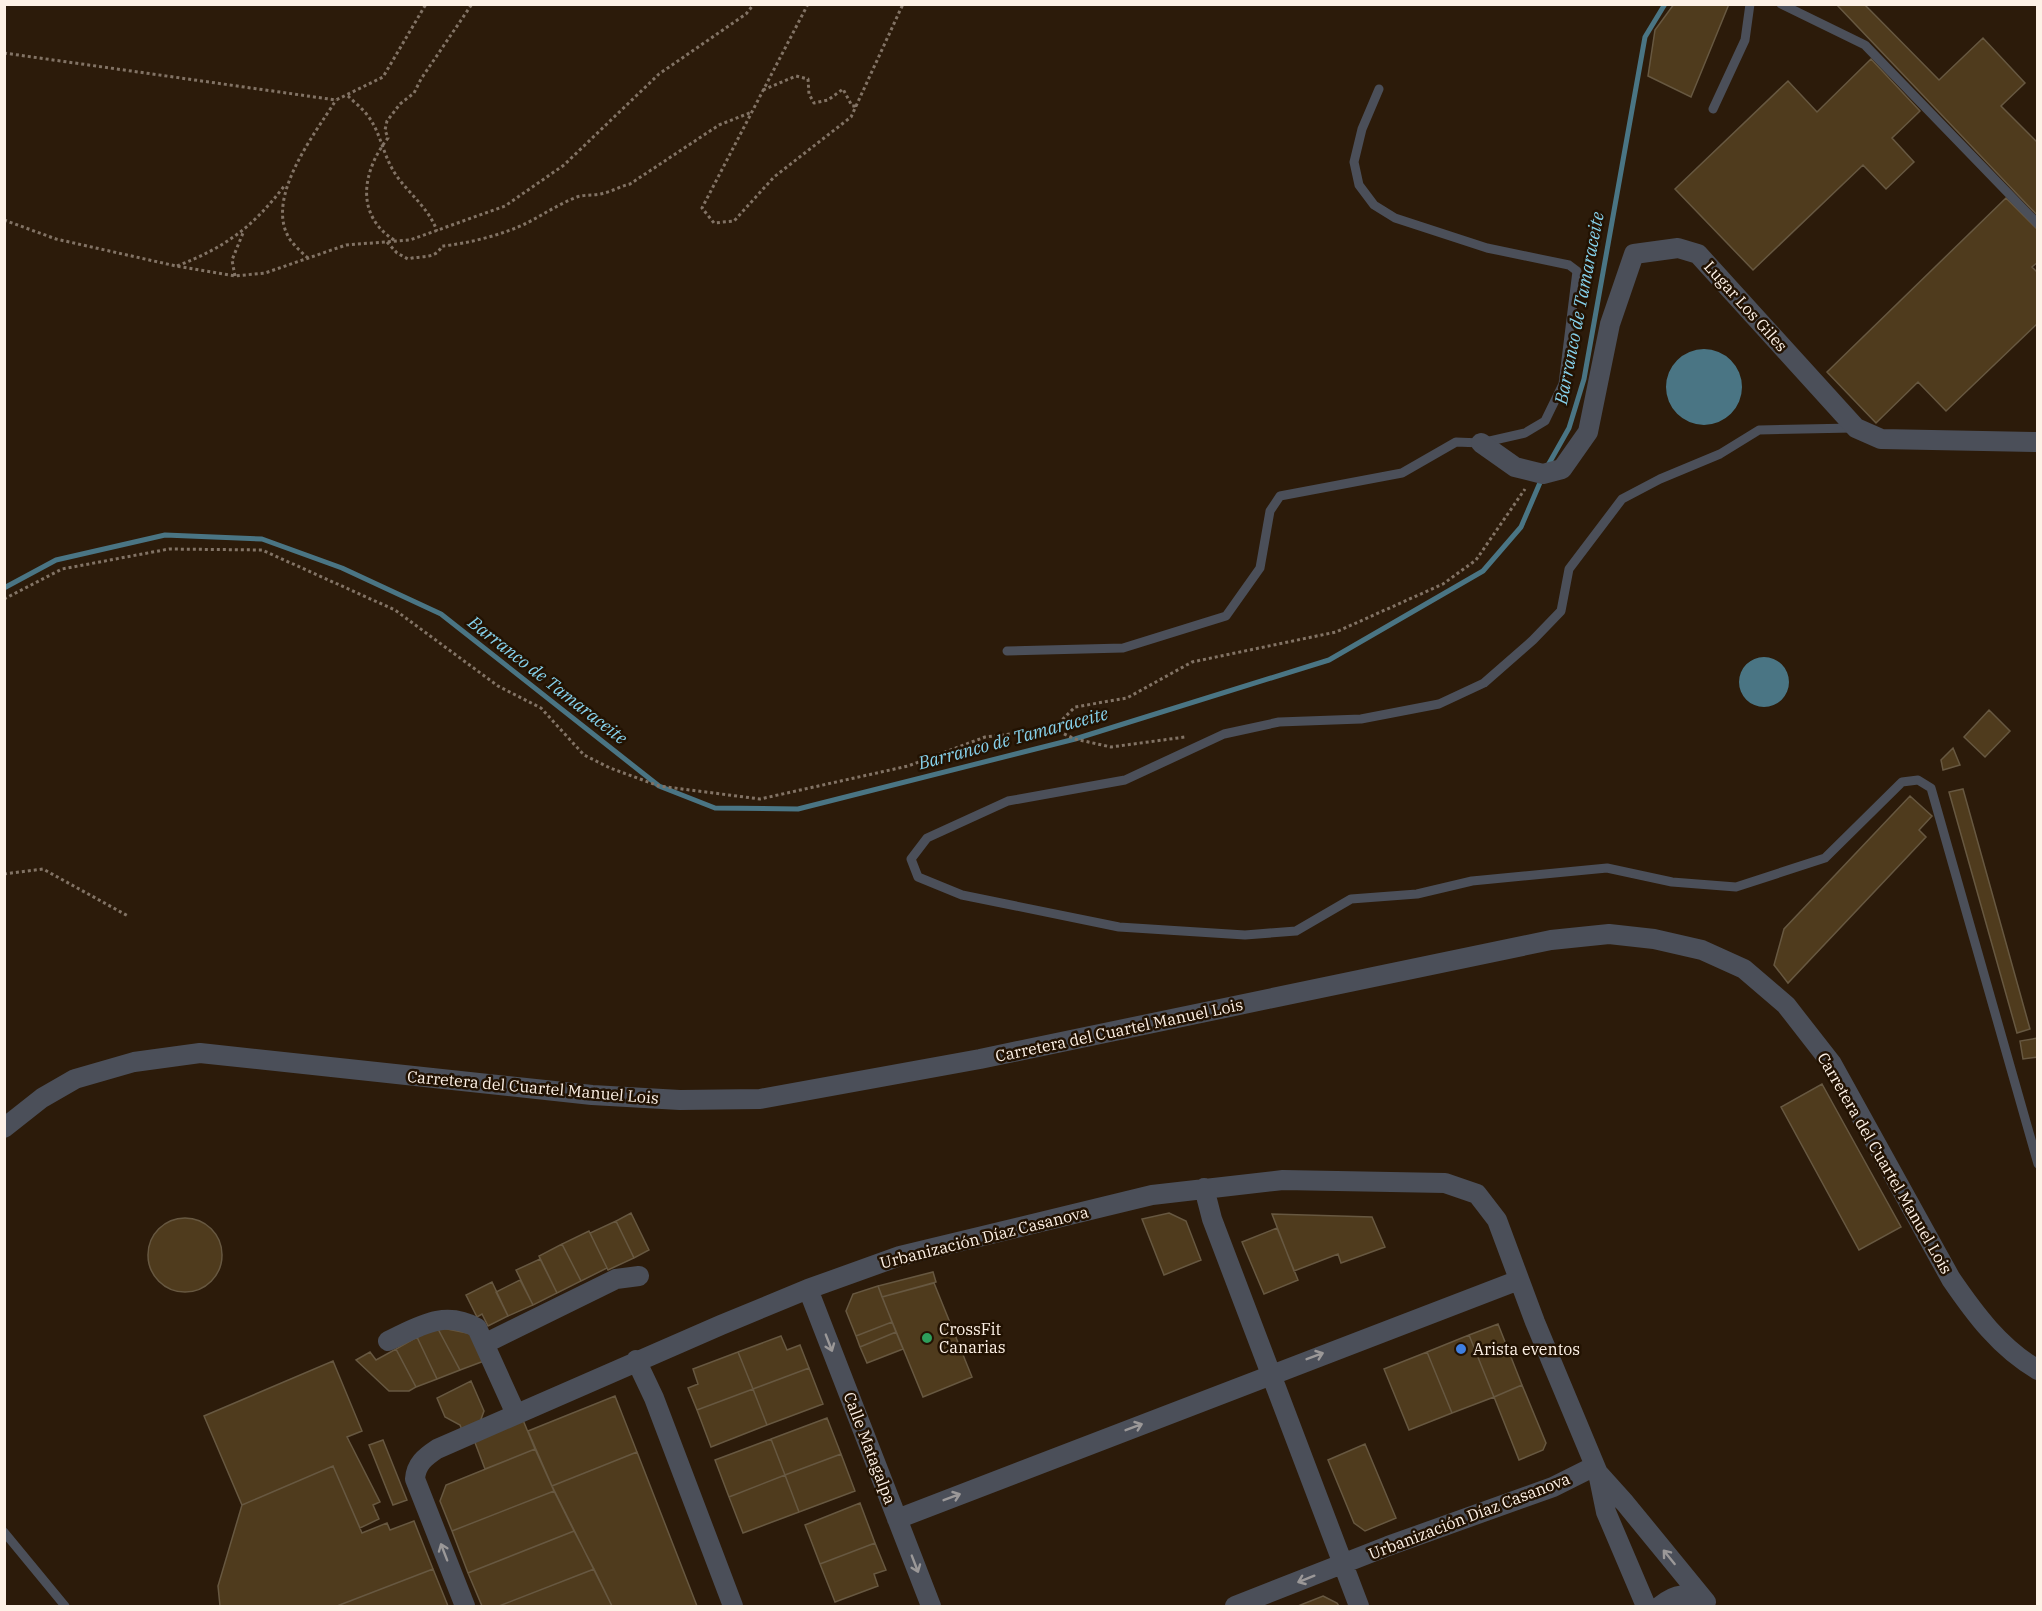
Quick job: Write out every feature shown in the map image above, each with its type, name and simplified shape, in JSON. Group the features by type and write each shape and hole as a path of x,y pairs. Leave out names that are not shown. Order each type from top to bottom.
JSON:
{"street":[{"name":"Lugar Los Giles","path":"1537,472 1543,474 1562,469 1588,432 1610,324 1634,254 1678,248 1698,254 1856,428 1881,439 2037,442"},
{"path":"1481,443 1515,467 1537,472"},
{"name":"Carretera del Cuartel Manuel Lois","path":"4,1128 42,1098 75,1079 134,1062 200,1053 592,1095 680,1100 760,1098 980,1059 1551,940 1620,935 1702,950 1744,969 1786,1005 1832,1064 1951,1279 1971,1309 2007,1348 2037,1370"},
{"name":"Urbanización Díaz Casanova","path":"465,1606 416,1479 416,1470 425,1458 437,1449 636,1360 808,1289 900,1256 1152,1195 1283,1180 1445,1184 1478,1194 1497,1220 1596,1470 1606,1512 1646,1606"},
{"path":"1204,1188 1212,1219 1359,1606"},
{"path":"486,1344 616,1279 639,1276"},
{"path":"897,1519 1520,1280"},
{"name":"Calle Matagalpa","path":"808,1289 929,1606"},
{"path":"387,1341 434,1320 444,1318 466,1322 477,1328 516,1414"},
{"path":"636,1360 654,1398 733,1606"},
{"name":"Urbanización Díaz Casanova","path":"1235,1606 1596,1470"},
{"name":"Urbanización Díaz Casanova","path":"1596,1470 1707,1604"},
{"path":"1660,1606 1672,1596 1690,1594 1707,1604"}],"lane":[{"path":"1713,109 1745,40 1750,4"},
{"path":"1781,4 1865,45 2037,224"},
{"path":"1007,651 1124,648 1226,616 1260,568 1270,511 1280,496 1402,473 1456,442 1481,443 1524,433 1545,421 1563,384 1577,271 1569,265 1487,248 1395,218 1374,205 1359,185 1354,162 1362,129 1379,89"},
{"path":"1856,428 1759,429 1720,454 1660,479 1622,499 1569,569 1561,611 1533,640 1484,683 1439,704 1361,719 1279,722 1224,734 1125,780 1008,801 927,838 911,860 918,877 962,895 1119,927 1245,935 1296,931 1352,899 1417,894 1472,881 1607,868 1672,882 1736,887 1825,858 1902,782 1918,780 1931,788 2037,1164"},
{"path":"4,1532 65,1606"}],"path":[{"path":"426,4 383,77 347,96 369,116 396,174 425,206 437,231"},
{"path":"396,241 384,233 365,200 372,159 388,138 385,130 387,121 400,104 414,93 439,51 472,4"},
{"path":"4,220 56,239 177,266 235,276 265,273 346,245 410,240 504,206 564,165 659,74 746,14 754,4"},
{"path":"808,4 702,208 714,223 734,221 774,177 851,117 903,4"},
{"path":"4,52 336,100"},
{"path":"764,90 770,90 796,76 808,79 809,94 814,103 828,100 843,89 852,106 856,106"},
{"path":"177,266 209,254 243,232 262,215 286,184 336,100 383,77"},
{"path":"387,242 397,253 408,259 420,255 426,258 433,256 442,246 501,233 527,223 547,209 577,197 604,194 616,187 630,184 718,125 752,112"},
{"path":"286,184 284,220 290,240 308,258"},
{"path":"235,276 232,260 243,232"},
{"path":"1053,729 1075,707 1127,698 1192,662 1336,632 1443,584 1476,560 1537,472"},
{"path":"4,599 62,569 168,549 262,550 395,610 498,686 541,708 584,755 610,768 659,786 760,799 908,766 985,737 1053,729 1074,739 1112,747 1191,736"},
{"path":"4,874 43,869 128,916"}],"water":[{"path":"1704,349 1719,352 1731,360 1739,372 1742,387 1739,402 1731,414 1719,422 1704,425 1689,422 1677,414 1669,402 1666,387 1669,372 1677,360 1689,352"},
{"path":"1764,657 1782,664 1789,682 1782,700 1764,707 1746,700 1739,682 1746,664"}],"building":[{"path":"1674,4 1729,4 1691,97 1648,76 1655,30"},
{"path":"1836,4 1864,4 1939,80 1983,38 2025,83 2001,106 2038,143 2038,216"},
{"path":"1871,59 1920,111 1892,138 1914,162 1886,189 1863,165 1753,270 1675,189 1788,81 1817,112"},
{"path":"2006,198 2038,230 2038,262 2032,267 2038,273 2038,323 1946,411 1918,382 1876,423 1827,372"},
{"path":"1989,710 2010,731 1985,757 1964,737"},
{"path":"1953,748 1960,765 1943,770 1941,760"},
{"path":"1963,789 2030,1029 2017,1033 1949,792"},
{"path":"1910,796 1932,816 1919,830 1926,837 1788,983 1774,965 1784,929"},
{"path":"2038,1038 2038,1057 2023,1059 2020,1041"},
{"path":"1822,1084 1901,1227 1859,1250 1781,1107"},
{"path":"631,1213 649,1250 634,1258 616,1221"},
{"path":"1169,1213 1186,1221 1201,1260 1164,1275 1142,1219"},
{"path":"1272,1214 1372,1217 1385,1247 1341,1263 1338,1254 1294,1271"},
{"path":"185,1218 199,1221 211,1229 219,1241 222,1255 219,1269 211,1281 199,1289 185,1292 171,1289 159,1281 151,1269 148,1255 151,1241 159,1229 171,1221"},
{"path":"616,1221 634,1258 608,1270 590,1233"},
{"path":"1277,1228 1298,1280 1264,1294 1242,1242"},
{"path":"589,1231 607,1268 581,1281 562,1244"},
{"path":"562,1244 581,1281 557,1293 539,1256"},
{"path":"540,1259 557,1293 533,1305 516,1270"},
{"path":"933,1272 936,1282 882,1297 878,1286"},
{"path":"520,1280 533,1305 508,1316 496,1292"},
{"path":"492,1282 508,1316 488,1326 482,1314 477,1317 466,1295"},
{"path":"934,1283 972,1377 923,1397 882,1297"},
{"path":"878,1286 892,1322 856,1336 846,1311 853,1294"},
{"path":"892,1322 896,1332 860,1347 856,1336"},
{"path":"1498,1324 1522,1385 1494,1397 1469,1335"},
{"path":"437,1327 472,1334 484,1361 460,1370"},
{"path":"437,1327 460,1370 437,1379 417,1337"},
{"path":"896,1332 903,1349 867,1363 860,1347"},
{"path":"1469,1335 1494,1397 1452,1413 1427,1352"},
{"path":"781,1336 787,1350 800,1345 809,1368 753,1389 738,1352"},
{"path":"417,1337 437,1379 416,1387 396,1349"},
{"path":"396,1349 416,1387 409,1391 389,1391 356,1360 370,1352 376,1360"},
{"path":"738,1352 753,1389 697,1410 688,1388 698,1384 693,1369"},
{"path":"1427,1352 1452,1413 1409,1430 1384,1369"},
{"path":"333,1361 362,1431 347,1437 380,1502 373,1505 379,1519 360,1528 333,1466 242,1505 204,1416"},
{"path":"809,1368 823,1404 767,1425 753,1389"},
{"path":"471,1381 484,1411 480,1422 462,1430 460,1425 445,1417 437,1398"},
{"path":"1522,1385 1546,1443 1543,1450 1519,1460 1494,1397"},
{"path":"753,1389 767,1425 711,1447 697,1410"},
{"path":"615,1396 637,1452 552,1486 528,1431"},
{"path":"827,1418 841,1454 785,1475 771,1439"},
{"path":"523,1420 535,1449 485,1469 474,1440"},
{"path":"771,1439 785,1475 729,1497 715,1460"},
{"path":"383,1440 407,1500 393,1505 369,1445"},
{"path":"1365,1444 1396,1518 1365,1531 1354,1523 1328,1460"},
{"path":"535,1449 554,1491 452,1531 440,1501 446,1485"},
{"path":"637,1452 697,1606 612,1606 552,1486"},
{"path":"841,1454 855,1491 799,1512 785,1475"},
{"path":"333,1466 362,1533 387,1523 390,1530 414,1521 433,1569 337,1606 220,1606 218,1586 242,1505"},
{"path":"785,1475 799,1512 743,1533 729,1497"},
{"path":"554,1491 574,1531 468,1573 452,1531"},
{"path":"860,1503 875,1543 820,1564 805,1525"},
{"path":"574,1531 594,1569 499,1606 482,1606 468,1573"},
{"path":"875,1543 886,1570 874,1574 878,1586 835,1602 820,1564"},
{"path":"433,1569 448,1606 337,1606"},
{"path":"594,1569 612,1606 499,1606"},
{"path":"1323,1596 1339,1606 1298,1606"}],"waterway":[{"name":"Barranco de Tamaraceite","path":"1547,467 1569,428 1584,379 1645,37 1665,4"},
{"name":"Barranco de Tamaraceite","path":"4,588 56,560 165,535 262,539 342,568 441,614 659,786 715,808 798,809 1075,739 1329,660 1483,571 1521,527 1542,478"}],"place":[{"name":"CrossFit Canarias","path":"927,1338"},
{"name":"Arista eventos","path":"1461,1349"}]}
